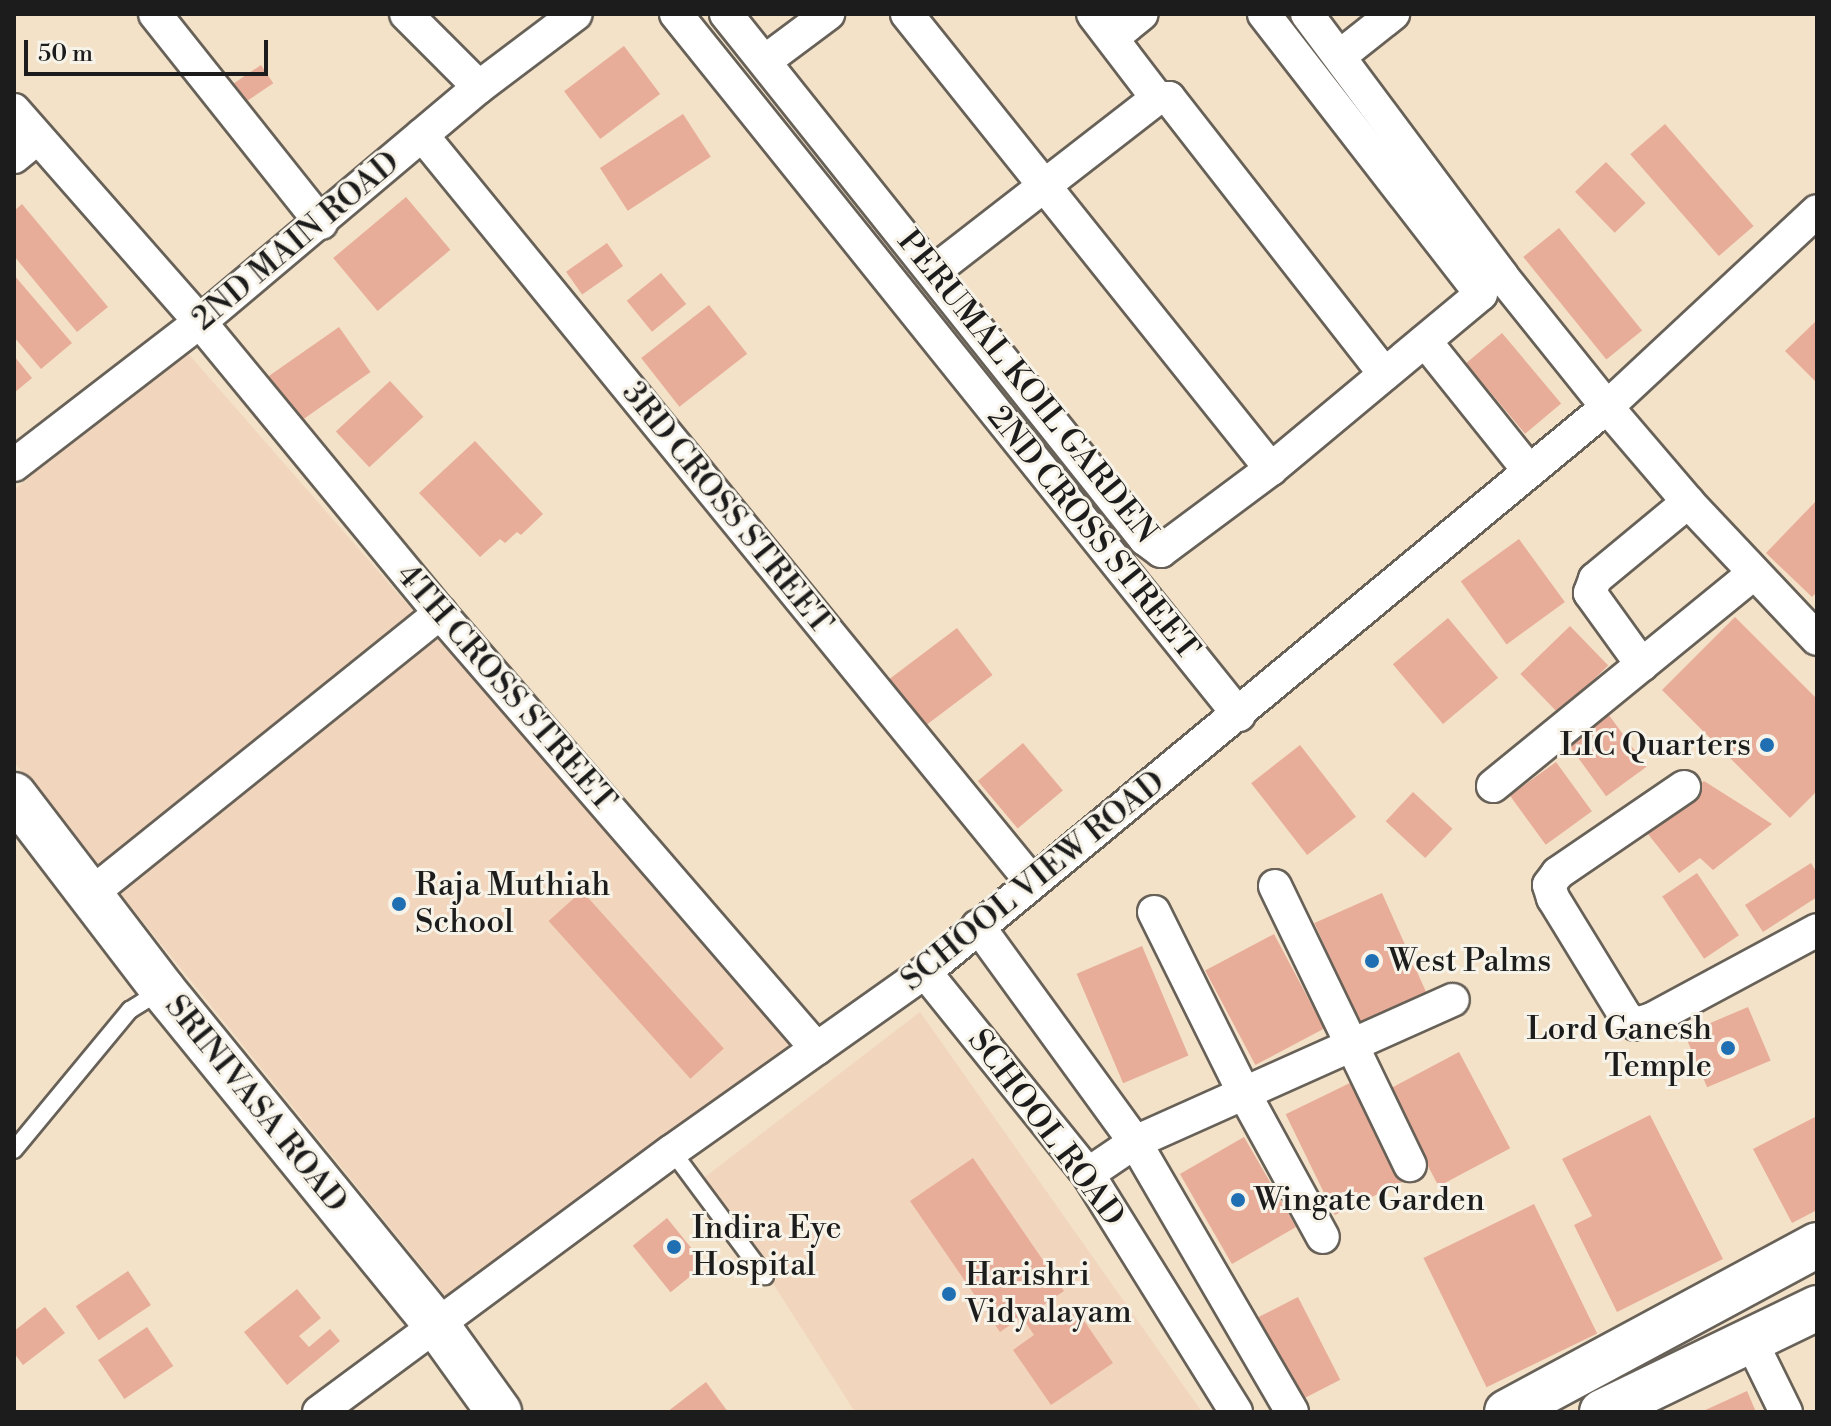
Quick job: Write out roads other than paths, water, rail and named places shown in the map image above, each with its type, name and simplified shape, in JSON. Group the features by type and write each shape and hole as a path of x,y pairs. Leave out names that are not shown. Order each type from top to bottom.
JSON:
{"street":[{"path":"155,14 321,223"},
{"path":"406,14 479,87"},
{"name":"2ND MAIN ROAD","path":"14,465 200,322 479,87 576,14"},
{"name":"2ND CROSS STREET","path":"676,14 1239,715"},
{"name":"PERUMAL KOIL GARDEN","path":"726,14 1155,550 1171,545 1271,469 1383,372 1481,294 1264,14"},
{"path":"765,61 828,14"},
{"path":"907,14 1271,469"},
{"path":"1142,14 1102,26 1157,98"},
{"path":"1307,14 1502,276 1607,407 1688,502 1817,639"},
{"path":"1340,56 1393,14"},
{"path":"933,272 1157,98 1169,98 1383,372"},
{"name":"4TH CROSS STREET","path":"14,110 25,148 200,322 440,613 817,1049"},
{"name":"3RD CROSS STREET","path":"422,135 1031,881"},
{"name":"SCHOOL VIEW ROAD","path":"438,1327 672,1151 925,972 1031,881 1239,715 1607,407 1817,211"},
{"path":"1425,341 1529,471"},
{"path":"1642,665 1590,593 1595,579 1688,502"},
{"path":"1493,786 1754,573"},
{"path":"92,893 440,613"},
{"path":"1684,787 1558,873 1549,885 1553,898 1626,1017 1636,1024 1652,1019 1817,930"},
{"name":"SRINIVASA ROAD","path":"14,795 92,893 163,990 438,1327 499,1412"},
{"path":"1275,886 1410,1165"},
{"path":"1154,912 1244,1093 1323,1237"},
{"path":"978,926 1135,1142 1292,1412"},
{"name":"SCHOOL ROAD","path":"925,972 1088,1174 1236,1412"},
{"path":"1088,1174 1135,1142 1453,1000"},
{"path":"1507,1412 1817,1245"},
{"path":"1602,1412 1817,1308"},
{"path":"319,1412 438,1327"},
{"path":"1751,1341 1786,1412"}],"lane":[{"path":"14,1150 130,1010 163,990"},
{"path":"672,1151 765,1276"}],"place":[{"name":"LIC Quarters","path":"1767,745"},
{"name":"Raja Muthiah School","path":"399,904"},
{"name":"West Palms","path":"1372,961"},
{"name":"Lord Ganesh Temple","path":"1728,1048"},
{"name":"Wingate Garden","path":"1238,1200"},
{"name":"Indira Eye Hospital","path":"674,1247"},
{"name":"Harishri Vidyalayam","path":"949,1294"}]}
